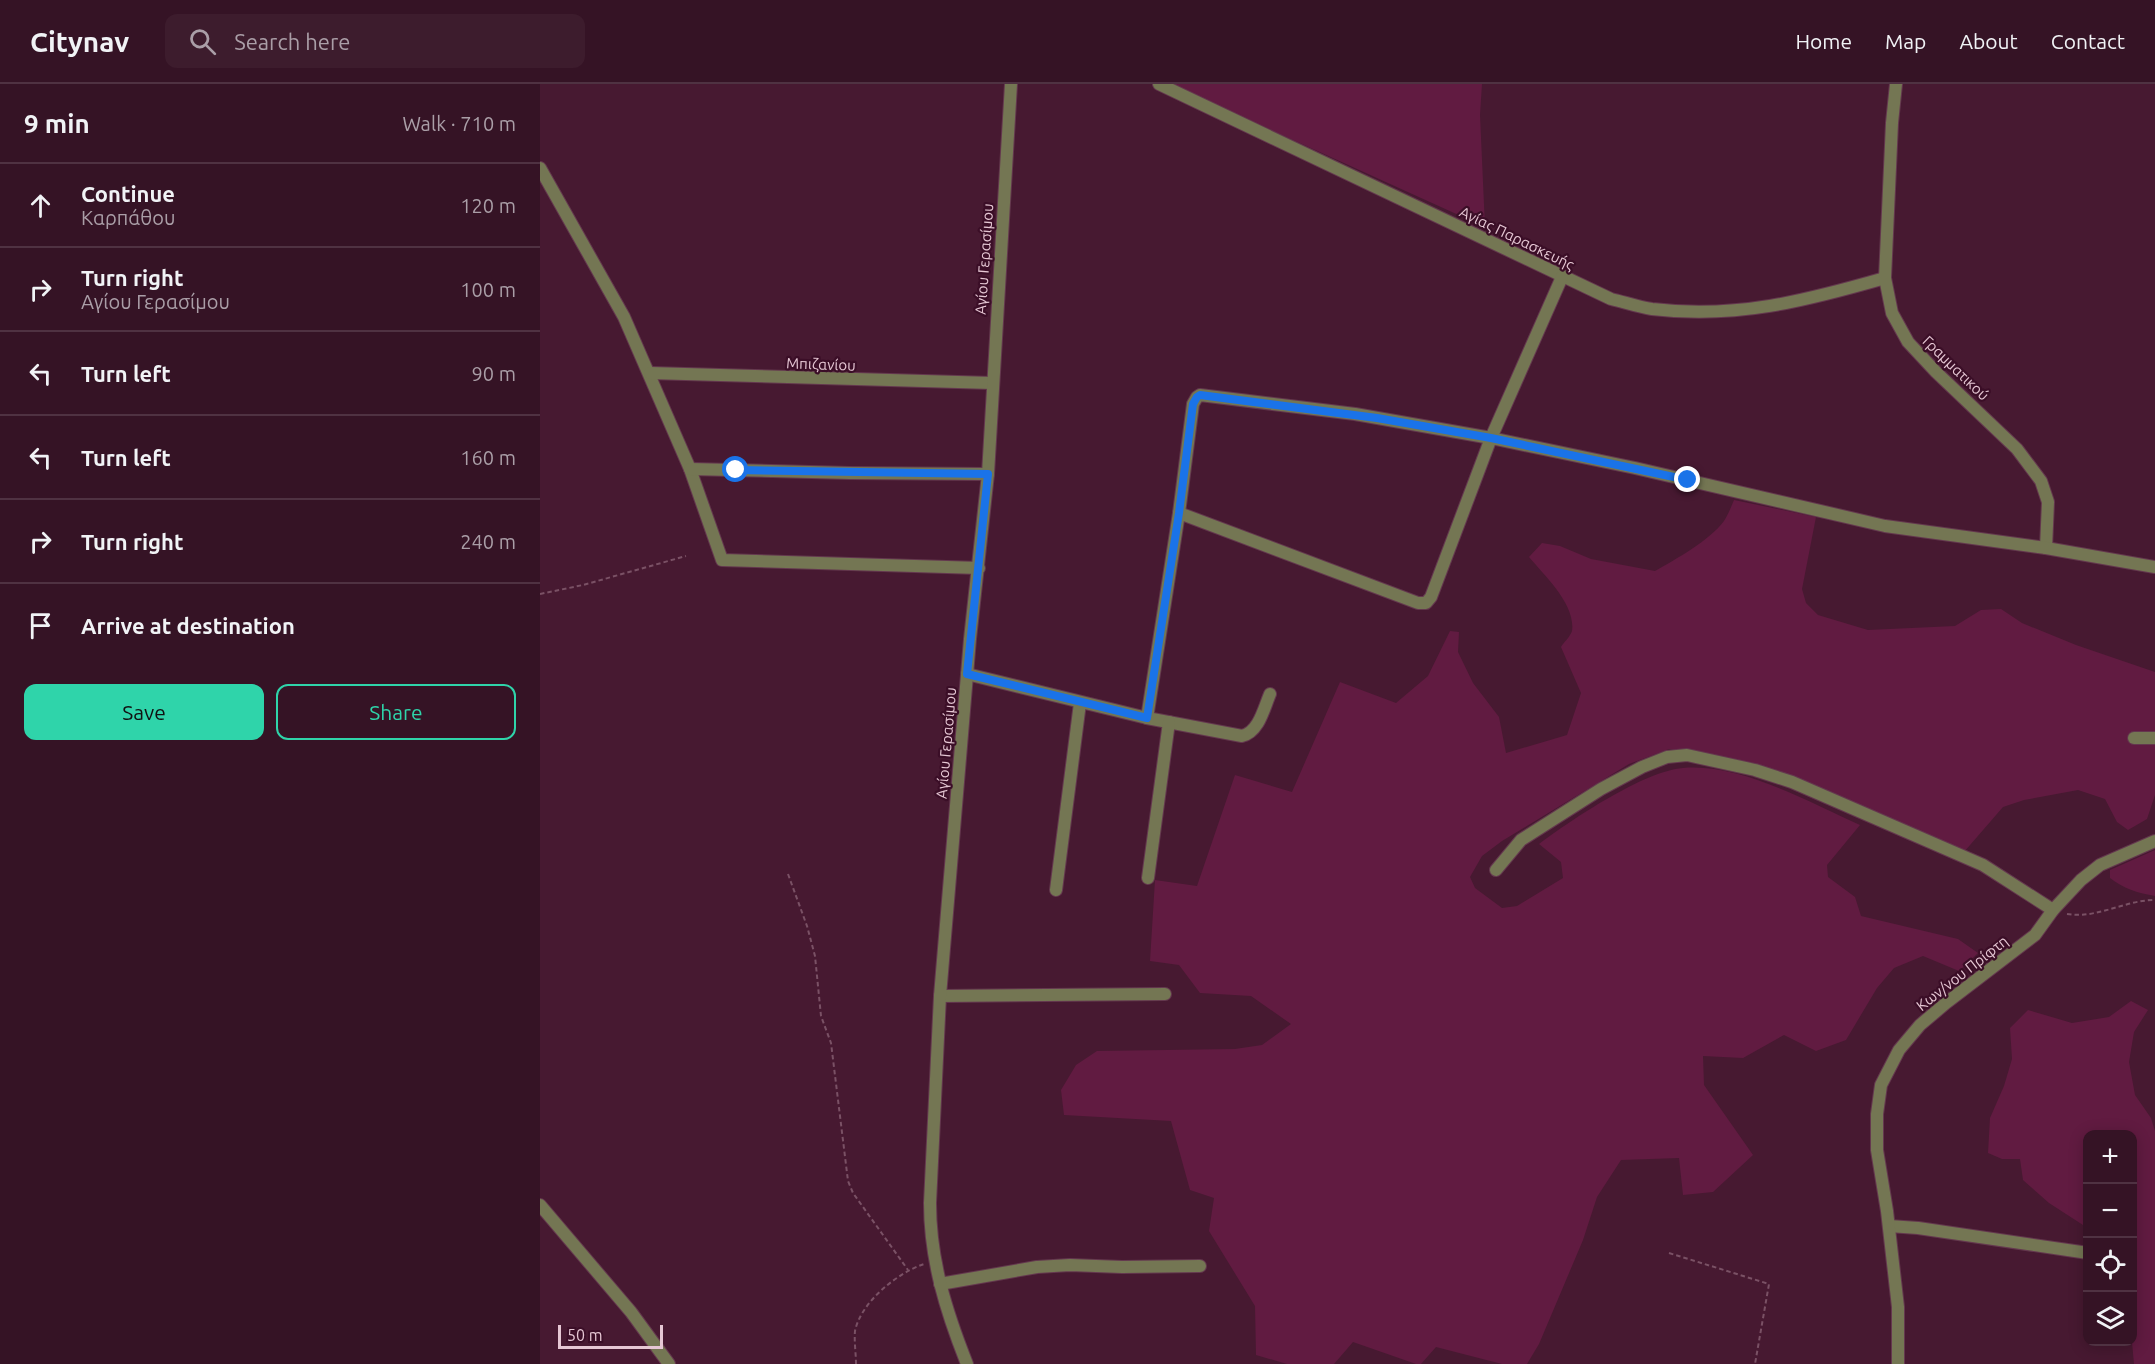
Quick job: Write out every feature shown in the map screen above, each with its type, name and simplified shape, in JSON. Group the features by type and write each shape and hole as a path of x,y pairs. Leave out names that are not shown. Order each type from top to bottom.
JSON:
{"street":[{"name":"Αγίου Γερασίμου","path":"967,1364 952,1326 934,1261 930,1203 940,996 967,674 988,474 1011,84"},
{"name":"Αγίας Παρασκευής","path":"1159,84 1611,299 1649,308 1717,312 1782,305 1885,278"},
{"name":"Γραμματικού","path":"1896,84 1885,278 1892,313 1908,342 2017,449 2041,481 2049,502 2046,548"},
{"path":"540,168 624,317 690,469 722,560 979,568"},
{"path":"1179,513 1422,604 1429,601 1491,438 1562,277"},
{"name":"Μπιζανίου","path":"650,373 992,383"},
{"path":"1147,718 1179,513 1193,404 1200,395 1354,414 1491,438 1635,468 1885,526 2046,548 2155,567"},
{"path":"690,469 850,474 988,474"},
{"path":"967,674 1080,703 1242,736 1250,734 1255,729 1270,693"},
{"path":"1056,890 1080,703"},
{"path":"1148,878 1169,722"},
{"path":"2134,738 2155,738"},
{"path":"1496,870 1521,840 1601,789 1642,767 1667,757 1686,755 1792,782 1983,866 2053,910"},
{"name":"Κων/νου Πρίφτη","path":"1898,1364 1898,1307 1889,1226 1877,1150 1876,1114 1881,1085 1899,1050 1920,1026 1946,1003 2035,935 2053,910 2080,880 2100,865 2155,841"},
{"path":"940,996 1165,994"},
{"path":"540,1205 631,1312 669,1364"},
{"path":"1889,1226 1918,1228 2083,1252"},
{"path":"940,1284 1070,1264 1200,1266"}],"path":[{"path":"540,594 583,585 686,556"},
{"path":"788,874 815,956 821,1016 831,1043 848,1181 908,1270"},
{"path":"2053,910 2080,915 2125,904 2155,900"},
{"path":"1669,1253 1769,1284 1755,1364"},
{"path":"856,1364 855,1330 869,1302 908,1270 934,1261"}],"shaded area":[{"path":"1170,84 1482,84 1480,115 1485,227"},
{"path":"1734,500 1816,517 1802,589 1806,603 1818,615 1868,630 1955,626 1981,610 2001,609 2022,623 2076,645 2155,672 2155,795 2147,819 2128,830 2117,822 2105,799 2078,790 2024,800 2003,807 1964,852 1868,810 1696,753 1669,749 1629,764 1502,841 1482,856 1470,877 1475,888 1502,908 1517,906 1563,878 1561,862 1539,844 1588,810 1629,787 1667,771 1705,768 1751,778 1774,786 1860,825 1827,865 1828,877 1855,897 1861,916 1958,939 1978,953 1959,971 1923,956 1894,968 1877,988 1846,1040 1816,1051 1784,1035 1743,1058 1703,1056 1704,1085 1753,1155 1713,1192 1683,1195 1679,1158 1621,1160 1597,1197 1583,1240 1539,1344 1527,1364 1502,1364 1436,1347 1421,1364 1416,1364 1353,1342 1334,1364 1287,1364 1256,1355 1255,1306 1209,1231 1214,1198 1190,1190 1171,1121 1064,1115 1061,1090 1076,1065 1097,1051 1235,1049 1262,1045 1291,1024 1251,996 1200,993 1179,965 1150,961 1155,880 1197,886 1235,775 1292,792 1340,682 1396,703 1428,676 1450,631 1459,632 1458,652 1473,683 1499,717 1506,753 1567,735 1581,693 1561,647 1572,631 1572,621 1558,591 1529,557 1542,543 1560,546 1591,559 1655,571 1710,536 1724,521"},
{"path":"2155,850 2155,896 2131,890 2110,878 2110,870"},
{"path":"2131,1001 2148,1010 2134,1032 2129,1062 2135,1095 2151,1118 2155,1131 2155,1364 2134,1364 2132,1346 2137,1346 2137,1130 2083,1130 2083,1225 2049,1203 2023,1180 2020,1159 2002,1159 1988,1153 1990,1118 2004,1086 2012,1059 2010,1028 2028,1010 2072,1023 2109,1017"}],"route":[{"path":"736,470 850,474 988,474 967,674 1147,718 1179,513 1193,404 1200,395 1377,418 1491,438 1688,480"}]}
